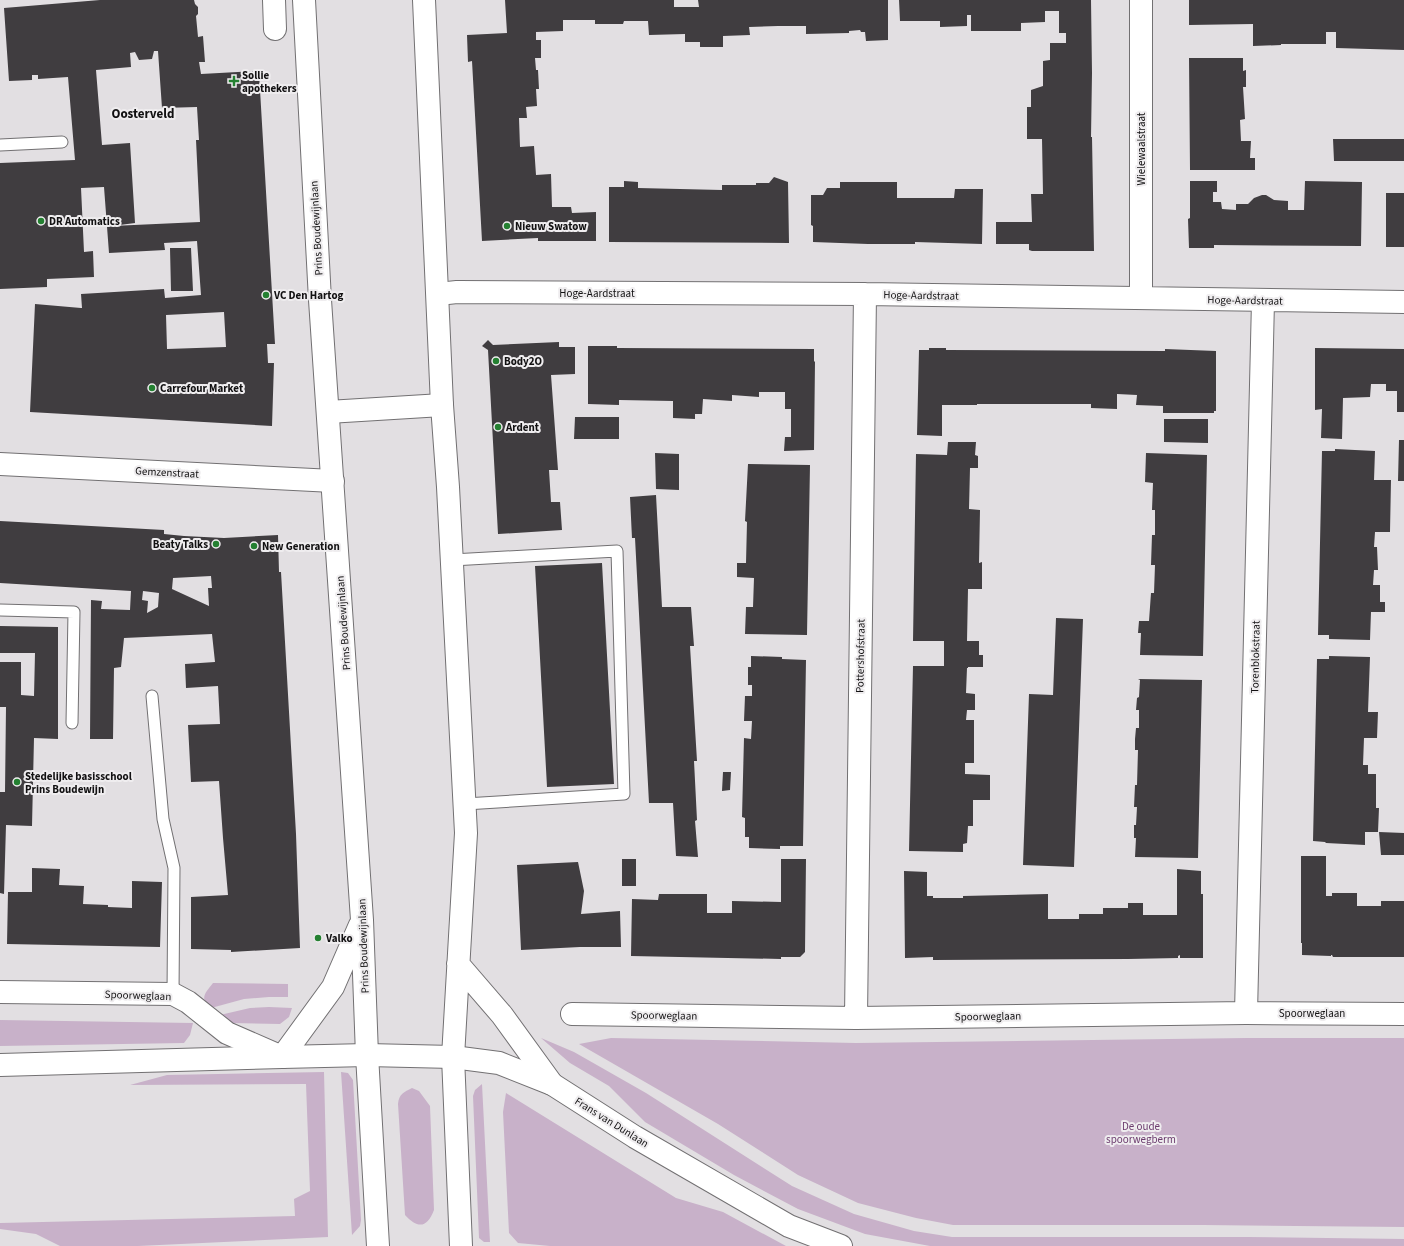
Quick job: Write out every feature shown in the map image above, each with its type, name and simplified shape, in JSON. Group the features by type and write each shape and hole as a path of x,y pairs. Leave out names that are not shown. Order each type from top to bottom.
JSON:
{"main road":[{"path":"274,0 275,29"},
{"name":"Prins Boudewijnlaan","path":"304,0 320,300 362,920 367,1055 378,1246"},
{"path":"424,0 442,405 452,560 466,833 453,1057 461,1246"},
{"name":"Wielewaalstraat","path":"1140,0 1140,298"},
{"name":"Hoge-Aardstraat","path":"438,294 474,292 865,294 1404,302"},
{"name":"Pottershofstraat","path":"856,1018 865,294"},
{"name":"Torenblokstraat","path":"1246,1013 1263,301"},
{"path":"328,412 442,405"},
{"name":"Gemzenstraat","path":"0,464 333,481"},
{"path":"282,1056 333,987 362,920"},
{"path":"458,964 502,1015 552,1084"},
{"name":"Spoorweglaan","path":"0,992 173,994 188,1002 227,1033 282,1056"},
{"name":"Spoorweglaan","path":"572,1014 856,1018 1246,1013 1404,1014"},
{"name":"Frans van Dunlaan","path":"0,1065 282,1056 367,1055 453,1057 499,1063 552,1084 635,1137 789,1226 841,1246"}],"lane":[{"path":"0,145 62,142"},
{"path":"452,560 617,550 624,794 465,804"},
{"path":"0,610 74,612 72,723"},
{"path":"152,696 163,819 174,868 173,994"}],"green space":[{"path":"213,983 288,984 288,997 244,999 211,1008 205,1002 204,996"},
{"path":"250,1008 292,1008 289,1017 280,1024 231,1023 220,1015"},
{"path":"0,1020 193,1023 190,1035 184,1043 0,1046"},
{"path":"541,1038 574,1052 646,1093 792,1186 854,1214 914,1231 952,1237 1248,1237 1404,1239 1404,1246 930,1246 865,1234 798,1209 734,1175 645,1122 609,1086 570,1063"},
{"name":"De oude spoorwegberm","path":"611,1038 856,1043 1246,1038 1404,1038 1404,1227 953,1225 916,1218 858,1203 798,1175 718,1124 579,1044"},
{"path":"324,1072 328,1237 138,1246 60,1246 36,1234 0,1229 0,1223 295,1216 294,1199 310,1191 306,1084 130,1085 167,1075"},
{"path":"341,1072 348,1073 353,1080 361,1220 360,1226 352,1235"},
{"path":"482,1084 490,1242 484,1242 479,1238 473,1096 475,1090"},
{"path":"412,1088 419,1091 430,1106 434,1210 428,1220 422,1224 414,1223 405,1215 398,1104 399,1098 402,1094"},
{"path":"506,1093 676,1198 723,1212 786,1246 550,1246 518,1243 509,1233 503,1112"}],"building":[{"path":"100,0 194,0 198,7 198,14 196,16 198,37 203,36 205,62 199,62 201,74 258,71 275,344 267,344 268,363 274,363 272,426 30,412 35,304 82,308 81,294 164,289 165,298 201,295 197,241 164,243 165,250 109,253 104,187 81,188 84,252 93,251 94,277 47,279 47,287 0,289 0,163 75,160 68,77 38,79 38,75 32,75 32,80 9,81 4,8","holes":["154,51 158,51 162,108 197,107 199,140 196,140 200,222 112,226 135,223 130,143 102,145 96,70 131,67 130,53 135,52 139,60 152,59","224,312 226,347 167,349 166,315"]},
{"path":"505,0 674,0 674,7 699,7 698,0 888,0 888,40 866,41 865,32 861,32 860,30 849,31 849,33 806,34 806,26 749,27 750,35 723,36 723,47 700,47 700,42 685,42 685,34 649,35 648,21 624,21 623,24 595,24 595,20 563,20 563,31 536,32 536,40 541,40 541,58 535,58 536,70 538,70 539,89 536,89 537,106 526,107 527,118 519,118 520,147 534,146 536,175 551,174 552,207 571,207 572,213 596,212 596,241 538,241 538,238 482,241 472,61 468,62 467,35 507,33"},
{"path":"899,0 1091,0 1091,137 1094,251 1032,251 1029,250 1029,244 996,244 996,222 1032,222 1031,194 1043,194 1042,139 1027,139 1027,107 1031,107 1031,90 1043,86 1043,61 1050,60 1050,43 1066,43 1066,33 1059,33 1059,11 1045,11 1045,22 1021,23 1021,31 971,31 971,15 967,15 967,26 940,27 940,21 900,21"},
{"path":"1189,0 1404,0 1404,50 1336,48 1336,32 1326,32 1326,44 1281,44 1253,46 1253,24 1189,25"},
{"path":"1189,58 1243,58 1243,71 1246,70 1246,87 1243,87 1245,119 1240,120 1241,141 1251,141 1250,158 1255,158 1255,170 1190,170"},
{"path":"1333,139 1404,139 1404,161 1334,161"},
{"path":"774,177 788,182 789,243 609,242 609,187 624,187 624,181 638,182 638,188 722,190 722,185 756,185 756,183 769,183"},
{"path":"1190,181 1217,181 1217,192 1213,192 1213,202 1221,202 1222,209 1236,210 1236,204 1248,204 1254,198 1266,195 1274,200 1288,201 1288,210 1304,210 1305,181 1362,182 1361,246 1214,245 1214,248 1189,248 1188,219 1190,218"},
{"path":"840,182 897,182 897,198 954,198 955,189 983,189 982,244 915,242 915,244 868,244 813,242 813,226 811,225 811,195 823,195 827,188 840,188"},
{"path":"1386,193 1404,193 1404,247 1386,247"},
{"path":"170,248 191,248 193,291 171,291"},
{"path":"488,340 493,345 559,342 559,347 575,347 575,374 551,375 558,470 549,470 551,502 560,502 562,530 498,534 488,350 482,346"},
{"path":"588,346 617,346 617,348 814,349 814,450 784,451 785,437 791,437 791,409 785,409 785,392 759,392 759,397 732,395 732,401 703,399 702,414 695,414 695,419 673,418 673,401 619,400 619,405 588,404"},
{"path":"929,348 946,348 946,350 1165,351 1165,349 1216,351 1216,411 1214,411 1214,413 1163,413 1163,406 1136,405 1137,395 1117,394 1117,409 1091,408 1091,404 942,405 942,436 917,435 919,350 929,350"},
{"path":"1315,348 1404,349 1404,412 1397,412 1397,391 1386,391 1386,384 1371,384 1370,397 1343,398 1342,439 1321,438 1322,409 1315,410"},
{"path":"575,417 619,417 619,439 574,439"},
{"path":"1164,419 1208,419 1208,443 1164,442"},
{"path":"1399,440 1404,440 1404,481 1398,481"},
{"path":"948,442 976,442 975,455 978,456 978,468 970,468 969,509 980,510 979,563 982,562 982,589 968,589 967,641 979,641 979,655 983,655 983,667 967,668 966,693 975,694 975,710 967,710 966,720 974,720 974,763 965,763 965,774 990,775 990,800 973,800 973,826 968,826 967,843 963,844 963,852 909,851 913,666 944,666 944,641 913,641 916,454 947,455"},
{"path":"1335,449 1375,451 1374,480 1391,480 1390,532 1375,532 1374,547 1377,547 1378,570 1374,570 1373,585 1380,585 1380,602 1385,602 1385,612 1371,612 1370,640 1329,639 1329,635 1318,635 1322,451 1335,451"},
{"path":"655,453 679,454 679,490 656,489"},
{"path":"1146,453 1207,455 1203,656 1140,655 1141,633 1138,633 1139,621 1149,621 1151,593 1154,593 1155,565 1151,565 1152,535 1155,535 1155,510 1152,510 1153,483 1145,482"},
{"path":"748,464 810,465 807,635 745,634 746,607 753,607 754,578 737,577 737,563 746,563 747,522 745,521"},
{"path":"656,495 662,607 691,607 694,646 690,646 697,761 694,761 697,820 695,821 698,857 676,856 673,803 649,803 635,538 632,538 630,497"},
{"path":"0,521 164,530 164,534 184,536 224,538 278,535 279,572 281,572 296,834 300,948 231,952 231,950 191,949 191,897 228,895 219,781 191,782 188,725 220,724 218,686 186,688 185,664 215,662 212,634 124,638 121,667 114,668 113,739 90,739 91,600 102,601 101,609 130,610 131,591 0,583","holes":["211,576 212,588 208,588 209,606 172,589 173,578","143,591 159,593 158,607 147,613 148,601 142,600"]},
{"path":"602,563 614,784 547,787 535,566"},
{"path":"1056,618 1083,619 1074,867 1023,865 1029,694 1053,695"},
{"path":"0,626 58,627 58,739 34,738 32,826 6,825 4,894 0,893 0,792 5,792 6,707 0,707 0,662 21,662 21,695 34,696 35,653 0,653"},
{"path":"751,656 782,657 782,659 806,660 803,846 780,846 780,849 749,848 749,837 745,837 745,818 742,817 744,738 751,739 752,721 744,721 745,696 752,696 752,685 748,685 748,667 751,667"},
{"path":"1329,656 1370,657 1368,712 1378,712 1377,738 1364,738 1363,765 1368,765 1368,774 1376,774 1376,808 1379,808 1378,832 1365,832 1365,845 1313,841 1317,659 1329,659"},
{"path":"1138,679 1202,680 1198,858 1135,857 1136,838 1134,838 1134,825 1136,825 1137,807 1134,807 1135,785 1137,785 1138,750 1135,750 1135,739 1136,728 1139,728 1139,710 1136,710 1137,698 1139,697 1140,680"},
{"path":"723,772 731,772 730,790 722,791"},
{"path":"1379,832 1404,833 1404,855 1381,855"},
{"path":"1301,856 1326,856 1326,896 1332,896 1332,893 1357,893 1357,906 1381,906 1381,901 1404,901 1404,957 1333,957 1332,955 1302,955"},
{"path":"622,859 636,859 636,886 622,886"},
{"path":"781,859 806,859 805,952 800,957 781,957 781,959 631,956 632,899 658,900 659,894 707,894 707,913 732,913 732,901 781,902"},
{"path":"578,862 584,891 581,914 620,911 621,947 580,947 521,950 517,865"},
{"path":"32,868 60,869 59,885 84,886 83,904 108,905 108,907 132,908 132,881 162,882 160,947 7,944 8,892 32,892"},
{"path":"1177,869 1201,871 1201,894 1203,894 1203,958 1180,958 1180,955 1178,958 1128,959 933,960 933,957 905,958 904,871 927,872 927,896 933,896 933,898 1048,894 1048,919 1079,919 1079,914 1103,914 1103,908 1128,908 1128,903 1143,903 1143,915 1177,915"}],"place":[{"name":"Sollie apothekers","path":"234,81"},
{"name":"DR Automatics","path":"41,221"},
{"name":"Nieuw Swatow","path":"507,226"},
{"name":"VC Den Hartog","path":"266,295"},
{"name":"Body2O","path":"496,361"},
{"name":"Carrefour Market","path":"152,388"},
{"name":"Ardent","path":"498,427"},
{"name":"Beaty Talks","path":"216,544"},
{"name":"New Generation","path":"254,546"},
{"name":"Stedelijke basisschool Prins Boudewijn","path":"17,782"},
{"name":"Valko","path":"318,938"}],"district":[{"name":"Oosterveld","path":"143,113"}]}
